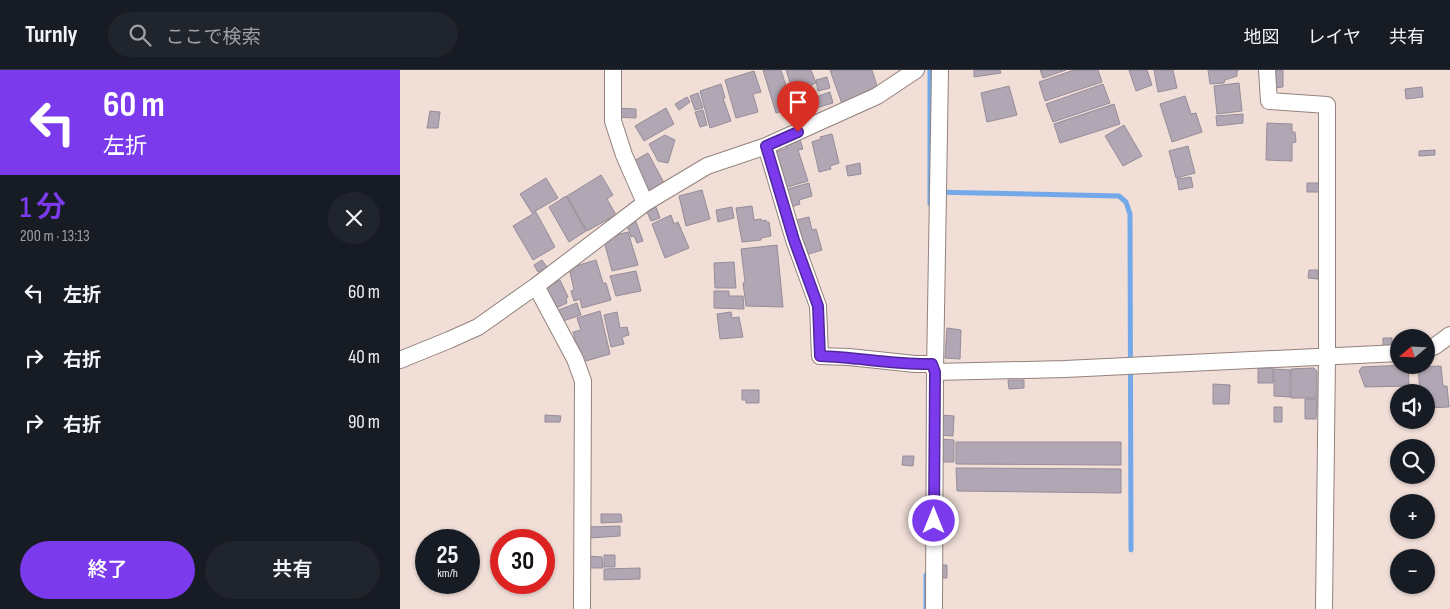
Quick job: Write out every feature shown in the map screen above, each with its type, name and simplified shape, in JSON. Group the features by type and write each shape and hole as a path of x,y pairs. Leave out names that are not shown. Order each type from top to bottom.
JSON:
{"street":[{"path":"614,70 613,121 624,155 645,203"},
{"path":"400,360 478,327 536,286 645,203 707,166 766,146 877,96 916,70"},
{"path":"934,609 928,367 938,192 940,70"},
{"path":"1267,70 1269,101 1326,105 1328,356 1324,609"},
{"path":"766,146 794,240 818,306 820,356 849,357 928,367 1065,369 1390,353"},
{"path":"536,286 575,360 583,381 582,609"},
{"path":"1435,346 1450,335"}],"building":[{"path":"763,70 781,70 793,108 776,113"},
{"path":"786,70 811,70 816,83 811,85 813,92 795,97"},
{"path":"830,70 872,70 877,86 842,104"},
{"path":"974,70 1000,70 1001,73 974,77"},
{"path":"1040,70 1066,70 1043,78"},
{"path":"1074,70 1098,70 1102,82 1045,101 1039,82"},
{"path":"1129,70 1147,70 1152,85 1136,91"},
{"path":"1154,70 1173,70 1177,88 1158,92"},
{"path":"1208,70 1239,70 1237,71 1237,76 1225,80 1224,83 1210,84"},
{"path":"1273,70 1283,70 1283,87 1273,88"},
{"path":"754,71 761,92 753,94 758,112 736,118 725,80"},
{"path":"827,77 830,88 818,91 816,80"},
{"path":"1239,83 1242,111 1217,114 1214,86"},
{"path":"721,84 725,98 723,98 731,121 710,128 700,91"},
{"path":"1103,84 1110,103 1053,122 1046,104"},
{"path":"1009,86 1017,115 987,122 981,93"},
{"path":"1422,87 1423,97 1406,99 1405,89"},
{"path":"830,92 833,103 816,108 813,98"},
{"path":"698,93 703,108 695,110 690,96"},
{"path":"1185,96 1191,114 1196,113 1202,132 1172,142 1160,104"},
{"path":"687,97 690,102 679,110 675,104"},
{"path":"1114,104 1120,124 1060,143 1054,124"},
{"path":"616,108 636,109 636,118 616,117"},
{"path":"666,108 674,124 644,141 635,126"},
{"path":"703,110 707,125 700,127 695,112"},
{"path":"430,111 440,112 438,128 427,128"},
{"path":"1243,114 1243,123 1217,126 1216,116"},
{"path":"1267,123 1292,124 1292,132 1295,132 1296,142 1292,143 1292,161 1266,160"},
{"path":"1124,125 1142,156 1123,166 1105,136"},
{"path":"832,134 839,163 830,166 831,169 819,172 812,142 821,139 820,137"},
{"path":"665,135 675,140 668,163 658,161 649,144"},
{"path":"799,137 803,149 798,150 808,181 784,188 773,153 787,148 785,142"},
{"path":"1188,146 1195,173 1176,178 1169,151"},
{"path":"1435,150 1435,155 1419,156 1419,151"},
{"path":"648,153 664,183 649,192 632,162"},
{"path":"860,163 861,174 848,176 846,166"},
{"path":"601,175 613,195 607,199 616,215 587,231 567,196"},
{"path":"1191,177 1193,187 1179,190 1177,179"},
{"path":"546,178 558,198 532,213 520,194"},
{"path":"809,183 812,196 799,200 800,204 788,208 784,190"},
{"path":"1307,183 1319,183 1319,192 1307,192"},
{"path":"702,190 710,219 686,226 679,196"},
{"path":"566,196 586,231 569,242 549,207"},
{"path":"752,206 754,220 761,219 762,221 766,220 766,222 769,222 771,236 761,238 761,240 742,242 736,208"},
{"path":"656,207 660,218 651,221 647,212"},
{"path":"732,207 734,218 718,222 716,210"},
{"path":"536,212 555,247 533,260 513,226"},
{"path":"671,215 674,224 678,222 689,248 665,258 652,224"},
{"path":"809,217 812,230 816,229 822,250 802,256 792,221"},
{"path":"635,219 643,241 637,243 634,236 631,237 627,225"},
{"path":"628,232 638,265 612,271 604,241 608,237"},
{"path":"777,245 783,307 746,306 741,249"},
{"path":"542,260 547,267 538,272 534,265"},
{"path":"596,260 603,283 606,283 611,300 582,308 580,299 574,301 571,291 574,290 569,268"},
{"path":"734,262 736,288 715,288 714,263"},
{"path":"1309,270 1318,270 1318,279 1308,278"},
{"path":"636,271 641,291 616,296 610,276"},
{"path":"560,280 568,297 566,299 567,303 554,309 543,290"},
{"path":"714,291 729,291 729,296 743,296 744,309 714,308"},
{"path":"577,303 581,315 560,322 556,311"},
{"path":"600,311 610,354 586,361 585,357 580,358 573,332 581,330 577,318"},
{"path":"617,312 620,328 627,327 629,335 622,337 624,344 611,347 604,315"},
{"path":"731,312 732,318 739,317 743,337 720,339 717,314"},
{"path":"947,328 961,330 960,359 945,358"},
{"path":"1383,338 1390,338 1390,346 1383,346"},
{"path":"1390,366 1390,374 1408,374 1409,384 1365,387 1359,371 1362,367"},
{"path":"1435,366 1441,366 1443,386 1447,386 1449,407 1435,408 1435,384 1419,384 1419,374 1435,374"},
{"path":"1258,368 1273,368 1273,383 1258,383"},
{"path":"1314,368 1317,371 1317,398 1291,398 1291,369"},
{"path":"1274,369 1290,370 1290,397 1274,396"},
{"path":"1008,380 1024,380 1024,388 1009,389"},
{"path":"1213,384 1230,385 1229,404 1213,404"},
{"path":"742,390 759,390 759,403 746,403 746,400 742,400"},
{"path":"1305,399 1317,399 1316,419 1305,419"},
{"path":"1274,407 1282,407 1282,422 1274,422"},
{"path":"545,415 561,416 560,422 545,422"},
{"path":"940,415 954,416 953,436 940,435"},
{"path":"940,439 954,440 954,462 941,462"},
{"path":"956,442 1121,442 1121,465 956,464"},
{"path":"903,456 914,456 913,466 902,465"},
{"path":"956,468 1121,469 1121,493 957,491"},
{"path":"601,514 621,514 622,522 601,523"},
{"path":"620,526 620,536 589,538 589,527"},
{"path":"604,555 615,555 615,567 604,567"},
{"path":"588,556 602,557 603,568 588,568"},
{"path":"941,565 947,565 947,578 941,578"},
{"path":"640,568 640,579 604,580 604,569"}],"waterway":[{"path":"930,70 930,204"},
{"path":"930,192 1119,196 1126,202 1130,214 1131,550"},
{"path":"926,575 926,609"}],"route":[{"path":"798,132 766,146 794,240 818,306 820,356 932,364 935,372 934,521"}]}
